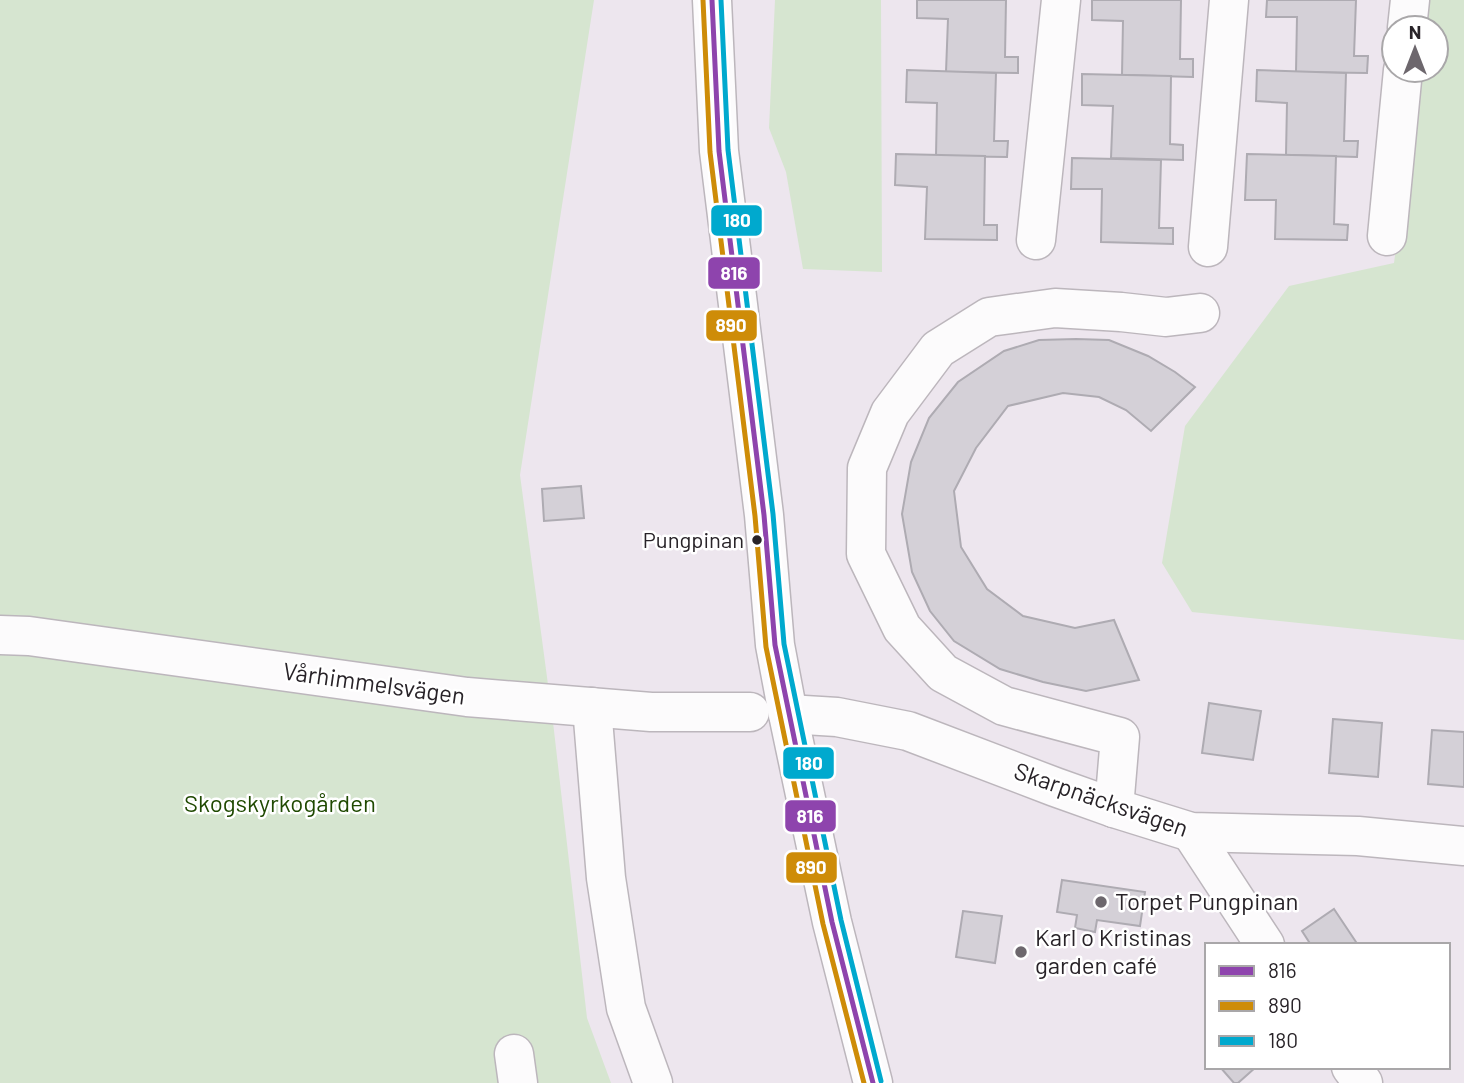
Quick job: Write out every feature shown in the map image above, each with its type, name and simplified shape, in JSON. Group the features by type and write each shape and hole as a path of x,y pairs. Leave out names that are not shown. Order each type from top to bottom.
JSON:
{"street":[{"path":"712,0 719,151 764,514 775,645 832,922 873,1083"},
{"path":"1036,240 1060,0"},
{"path":"1208,247 1230,0"},
{"path":"1387,236 1402,84"},
{"path":"1114,808 1120,737 1004,706 943,673 902,628 866,554 867,468 890,413 938,349 989,317 1055,308 1166,317 1200,313"},
{"name":"Vårhimmelsvägen","path":"0,635 29,636 467,697 651,712 750,712"},
{"path":"592,707 606,878 626,1008 653,1083"},
{"name":"Skarpnäcksvägen","path":"788,714 836,717 908,731 1114,808 1191,832 1358,836 1464,846"},
{"path":"1191,832 1264,943"}],"green space":[{"name":"Skogskyrkogården","path":"0,0 594,0 520,475 553,722 587,1018 611,1083 0,1083"},
{"path":"775,0 881,0 882,272 803,269 786,172 769,128"},
{"path":"1429,0 1464,0 1464,640 1192,612 1162,563 1185,426 1289,286 1394,263 1417,84 1450,84 1450,14 1427,14"}],"building":[{"path":"917,0 1006,0 1005,57 1018,57 1018,73 946,72 948,19 917,18"},
{"path":"1092,0 1181,0 1180,59 1193,59 1193,77 1122,75 1123,21 1092,20"},
{"path":"1267,0 1356,0 1354,56 1368,56 1367,73 1296,72 1297,17 1266,17"},
{"path":"907,70 996,73 994,141 1008,141 1007,157 936,156 937,103 906,102"},
{"path":"1257,70 1346,73 1344,141 1358,141 1357,157 1286,155 1287,103 1256,101"},
{"path":"1082,74 1171,76 1170,144 1183,145 1183,160 1111,158 1113,106 1082,105"},
{"path":"896,154 985,156 984,225 997,225 997,240 925,239 927,187 895,185"},
{"path":"1247,154 1336,156 1334,224 1348,225 1347,240 1275,239 1276,200 1245,200"},
{"path":"1072,158 1161,160 1159,228 1173,228 1173,244 1101,242 1102,189 1071,189"},
{"path":"1039,340 1109,340 1148,356 1195,387 1151,431 1126,410 1099,397 1063,393 1008,406 976,448 954,491 961,547 987,589 1023,616 1075,628 1114,620 1139,680 1086,691 1000,669 954,641 930,611 912,572 902,514 911,462 929,418 958,382 1004,351"},
{"path":"581,486 584,518 544,521 542,489"},
{"path":"1209,703 1261,711 1253,760 1202,753"},
{"path":"1333,719 1382,723 1378,777 1329,773"},
{"path":"1432,730 1464,732 1464,787 1428,784"},
{"name":"Torpet Pungpinan","path":"1062,880 1145,892 1140,926 1097,920 1095,932 1075,928 1077,915 1057,912"},
{"path":"1334,909 1357,943 1310,943 1302,931"},
{"path":"963,911 1002,916 995,963 956,957"},
{"path":"1222,1069 1254,1069 1238,1083 1234,1083"}],"transit line":[{"name":"890","path":"703,0 710,152 755,516 766,647 823,924 864,1083"},
{"name":"816","path":"712,0 719,151 764,515 775,645 832,922 873,1083"},
{"name":"180","path":"721,0 728,150 773,514 784,644 841,920 881,1081"}],"place":[{"name":"Pungpinan","path":"757,540"},
{"name":"Torpet Pungpinan","path":"1101,902"},
{"name":"Karl o Kristinas garden café","path":"1021,952"}]}
